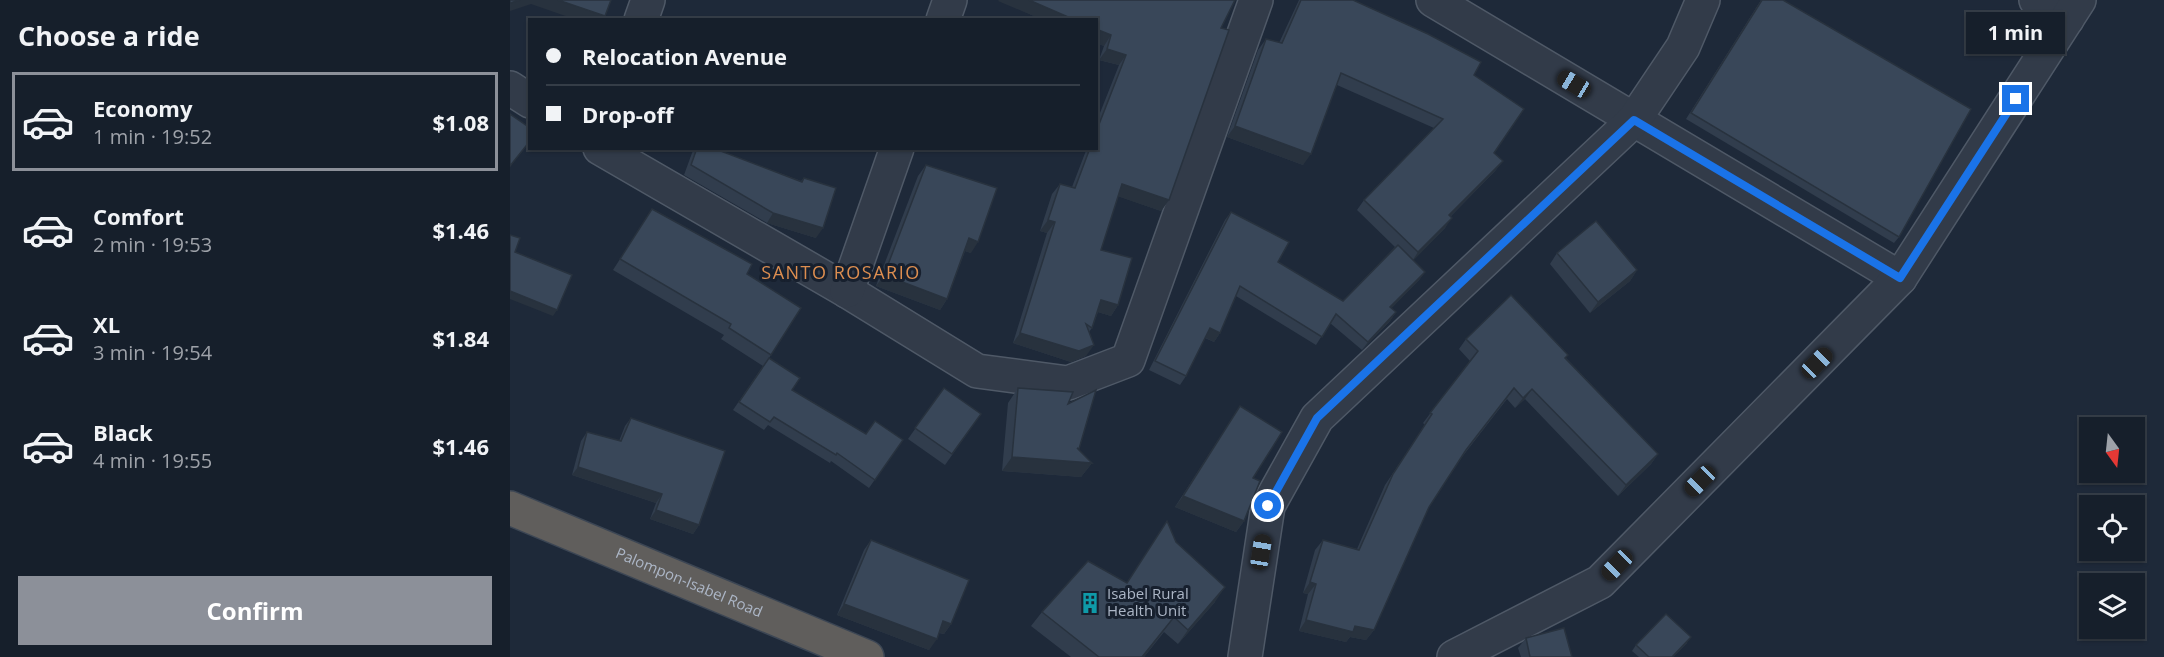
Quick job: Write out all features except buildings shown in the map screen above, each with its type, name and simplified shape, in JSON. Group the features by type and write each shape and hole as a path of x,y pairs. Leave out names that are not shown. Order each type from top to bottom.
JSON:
{"highway":[{"name":"Palompon-Isabel Road","path":"510,508 867,657"}],"street":[{"path":"642,18 648,0"},
{"path":"944,18 950,0"},
{"path":"603,150 847,291 977,371 1068,383 1128,360 1256,0"},
{"path":"1433,0 1900,278"},
{"path":"1254,653 1268,506 1317,418 1634,120 1683,47 1703,0"},
{"path":"1454,657 1600,582 1900,278 2073,9 2036,0"},
{"path":"510,88 528,100"},
{"path":"847,291 896,150"}],"place":[{"name":"Isabel Rural Health Unit","path":"1090,603"}],"district":[{"name":"SANTO ROSARIO","path":"841,273"}],"route":[{"path":"1268,506 1317,418 1634,120 1900,278 2016,99"}]}
